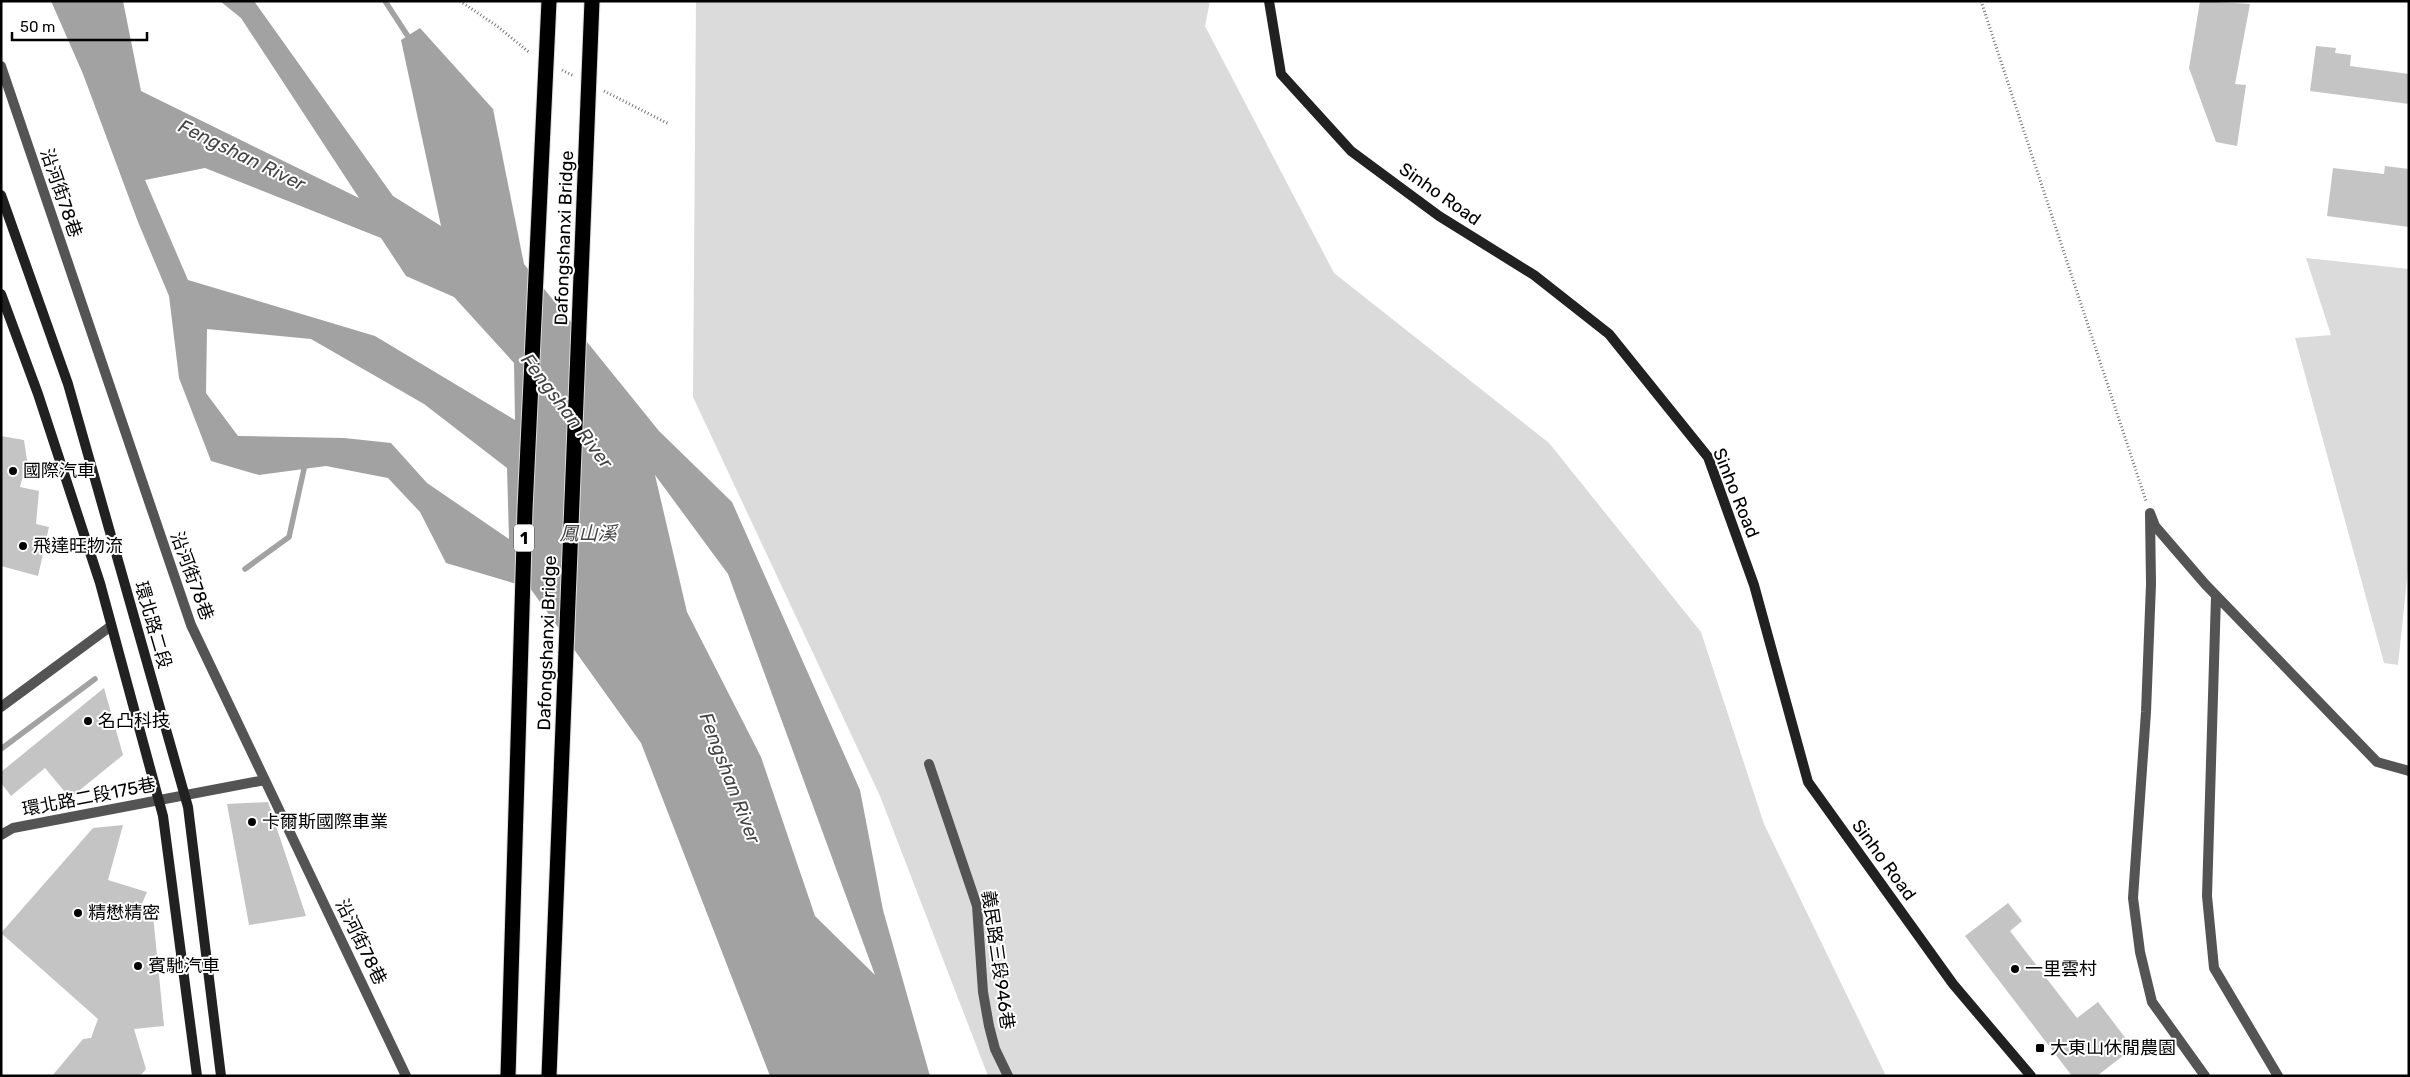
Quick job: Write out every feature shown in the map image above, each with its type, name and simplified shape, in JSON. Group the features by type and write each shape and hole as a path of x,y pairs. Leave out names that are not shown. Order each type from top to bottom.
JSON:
{"highway":[{"name":"Dafongshanxi Bridge","path":"508,1076 525,499 549,1"},
{"name":"Dafongshanxi Bridge","path":"549,1076 592,1"}],"street":[{"name":"Sinho Road","path":"1269,1 1281,74 1351,151 1439,216 1534,275 1609,334 1708,457 1754,585 1808,782 1953,984 2031,1076"},
{"name":"環北路二段","path":"1,196 68,384 185,794 221,1076"},
{"path":"1,294 38,394 111,626 163,816 197,1076"}],"lane":[{"name":"沿河街78巷","path":"1,66 191,625 406,1076"},
{"path":"2150,513 2155,526 2216,596 2377,762 2409,771"},
{"path":"2150,513 2146,712 2133,898 2140,952 2152,1002 2205,1076"},
{"path":"2216,596 2207,896 2214,968 2278,1076"},
{"path":"1,706 111,626"},
{"name":"義民路三段946巷","path":"929,764 977,906 983,992 987,1017 996,1049 1008,1076"},
{"name":"環北路二段175巷","path":"1,835 13,828 265,780"}],"path":[{"path":"460,1 497,26 532,54"},
{"path":"1981,1 2150,513"}],"shaded area":[{"path":"696,1 1210,1 1205,26 1334,273 1549,443 1701,632 1764,824 1886,1076 988,1076 880,796 693,397"},
{"path":"2306,258 2409,269 2409,560 2398,665 2384,663 2295,338 2331,335"}],"water":[{"name":"鳳山溪","path":"51,1 123,1 141,91 359,198 241,18 220,1 254,1 393,196 441,226 401,40 420,28 493,109 524,264 659,431 732,502 860,790 883,910 930,1076 770,1076 641,743 530,588 446,563 420,512 388,478 326,466 259,475 211,461 179,378 169,296 138,222 83,74","holes":["205,168 381,238 406,276 454,297 514,363 515,420 375,336 188,280 145,180","207,329 311,339 424,404 507,468 509,539 427,483 391,443 344,438 238,436 206,393","655,475 728,574 875,975 815,916 761,757 687,612"]}],"building":[{"path":"2200,1 2250,4 2235,84 2246,85 2237,146 2216,142 2189,68"},
{"path":"2316,46 2336,48 2335,53 2351,55 2350,66 2409,74 2409,104 2310,91"},
{"path":"2385,166 2409,169 2409,227 2327,216 2333,168 2384,174"},
{"name":"飛達旺物流","path":"1,436 24,440 27,460 20,487 39,491 36,524 49,527 38,576 1,566"},
{"name":"名凸科技","path":"104,688 123,755 70,798 45,768 11,796 1,783 1,772"},
{"path":"268,802 306,916 249,925 227,804"},
{"name":"精懋精密","path":"123,825 108,880 147,892 141,906 152,905 164,1026 134,1029 146,1069 140,1076 52,1076 83,1039 91,1038 98,1019 1,933 93,828"},
{"name":"一里雲村","path":"2008,903 2022,921 2010,931 2077,1018 2098,1002 2133,1048 2097,1076 2072,1076 1965,936"}],"waterway":[{"path":"385,1 411,41"},
{"path":"245,569 289,537 304,469"},
{"path":"1,749 95,679"}],"place":[{"name":"國際汽車","path":"13,471"},
{"name":"飛達旺物流","path":"23,546"},
{"name":"名凸科技","path":"88,721"},
{"name":"卡爾斯國際車業","path":"252,822"},
{"name":"精懋精密","path":"78,913"},
{"name":"賓馳汽車","path":"138,966"},
{"name":"一里雲村","path":"2015,969"},
{"name":"大東山休閒農園","path":"2040,1048"}],"water label":[{"name":"Fengshan River","path":"242,155"},
{"name":"Fengshan River","path":"567,411"},
{"name":"Fengshan River","path":"730,778"}]}
